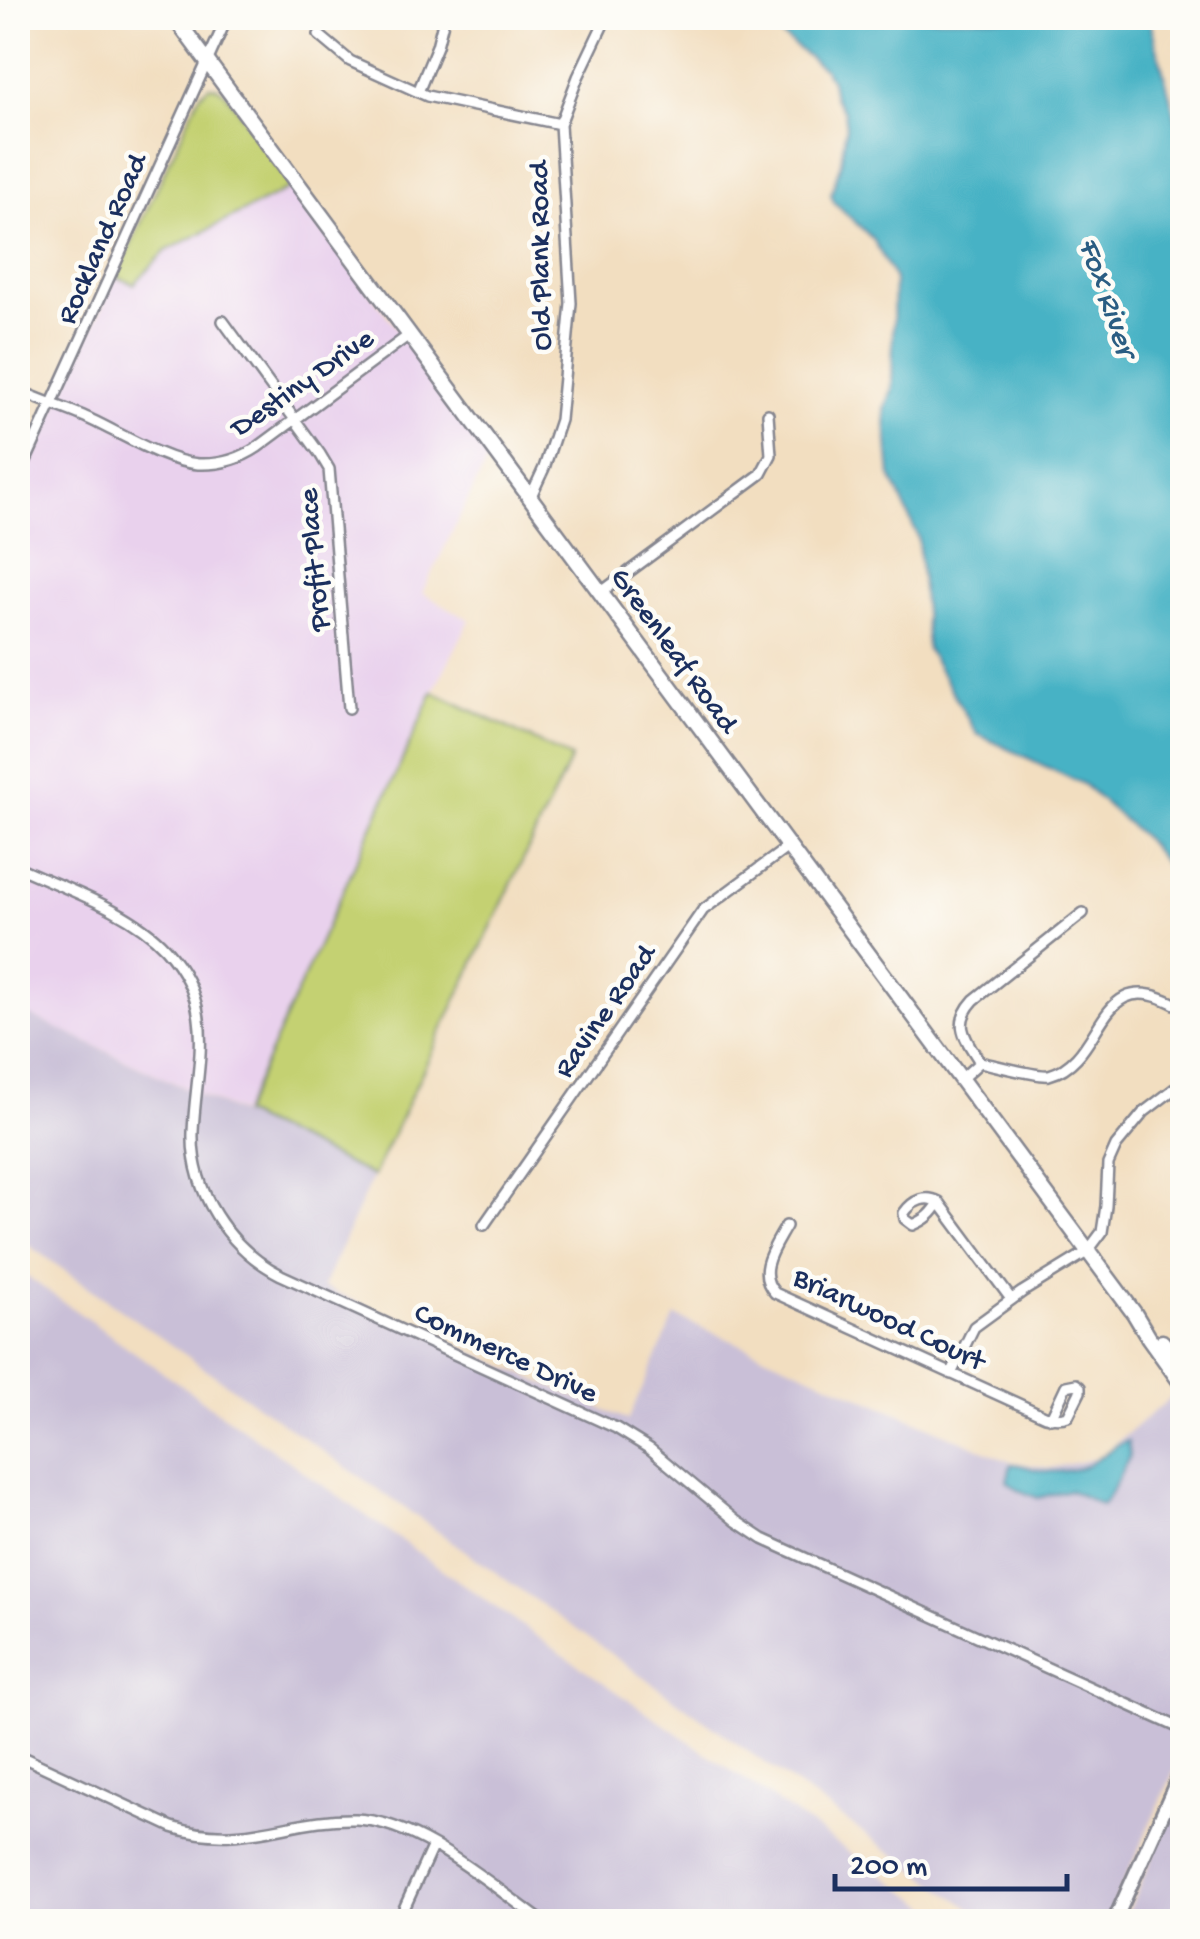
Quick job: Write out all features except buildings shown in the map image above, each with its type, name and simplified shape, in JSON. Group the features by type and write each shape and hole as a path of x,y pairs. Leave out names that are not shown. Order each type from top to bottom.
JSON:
{"main road":[{"name":"Greenleaf Road","path":"175,18 1087,1252 1182,1366"},
{"name":"Greenleaf Road","path":"1134,1313 1182,1384"},
{"path":"1114,1922 1182,1770"}],"street":[{"name":"Rockland Road","path":"18,478 227,18"},
{"path":"418,92 438,46 444,18"},
{"name":"Old Plank Road","path":"531,496 560,420 570,314 560,124 606,18"},
{"path":"319,35 350,61 418,92 560,124"},
{"name":"Profit Place","path":"223,321 325,460 330,473 349,708"},
{"name":"Destiny Drive","path":"18,390 172,458 200,464 222,462 242,456 409,335"},
{"path":"600,593 761,474 770,455 768,414"},
{"name":"Ravine Road","path":"484,1225 703,910 788,848"},
{"name":"Commerce Drive","path":"18,867 132,921 178,965 192,992 200,1024 193,1136 199,1173 220,1222 258,1262 280,1276 616,1428 650,1449 756,1536 1182,1730"},
{"path":"1083,913 965,1010 961,1021 965,1038 980,1062 1046,1076 1070,1065 1114,1006 1126,996 1145,994 1170,1000 1182,1008"},
{"path":"960,1080 980,1062"},
{"path":"951,1374 970,1332 1011,1299 1087,1252 1102,1232 1108,1164 1116,1146 1144,1112 1182,1083"},
{"path":"939,1202 1011,1299"},
{"name":"Briarwood Court","path":"786,1226 765,1268 772,1290 1052,1418"},
{"path":"18,1755 189,1833 238,1836 355,1819 389,1824 433,1845 543,1922"},
{"path":"398,1922 433,1845"}],"shaded area":[{"path":"292,187 490,455 422,593 470,620 433,692 242,1114 18,1010 18,489 116,277 134,284 166,251"},
{"path":"18,1010 373,1176 323,1287 628,1420 675,1316 1008,1461 1050,1468 1098,1458 1180,1390 1182,1754 1106,1921 988,1921 18,1238"},
{"path":"18,1270 552,1647 950,1921 18,1921"},
{"path":"1182,1791 1182,1921 1123,1921 1128,1911"}],"green space":[{"path":"209,86 226,93 292,187 166,251 134,284 116,277 200,94"},
{"path":"433,692 571,758 373,1176 242,1114"}],"water":[{"name":"Fox River","path":"766,18 1149,18 1182,141 1182,884 1142,836 1083,784 977,734 927,649 918,537 891,476 885,410 892,390 894,278 873,239 834,202 831,194 841,163 846,126 831,80 824,69 768,25"},
{"path":"1128,1441 1130,1456 1102,1505 1069,1490 1038,1498 1007,1481 1011,1464 1047,1471 1073,1470"}]}
